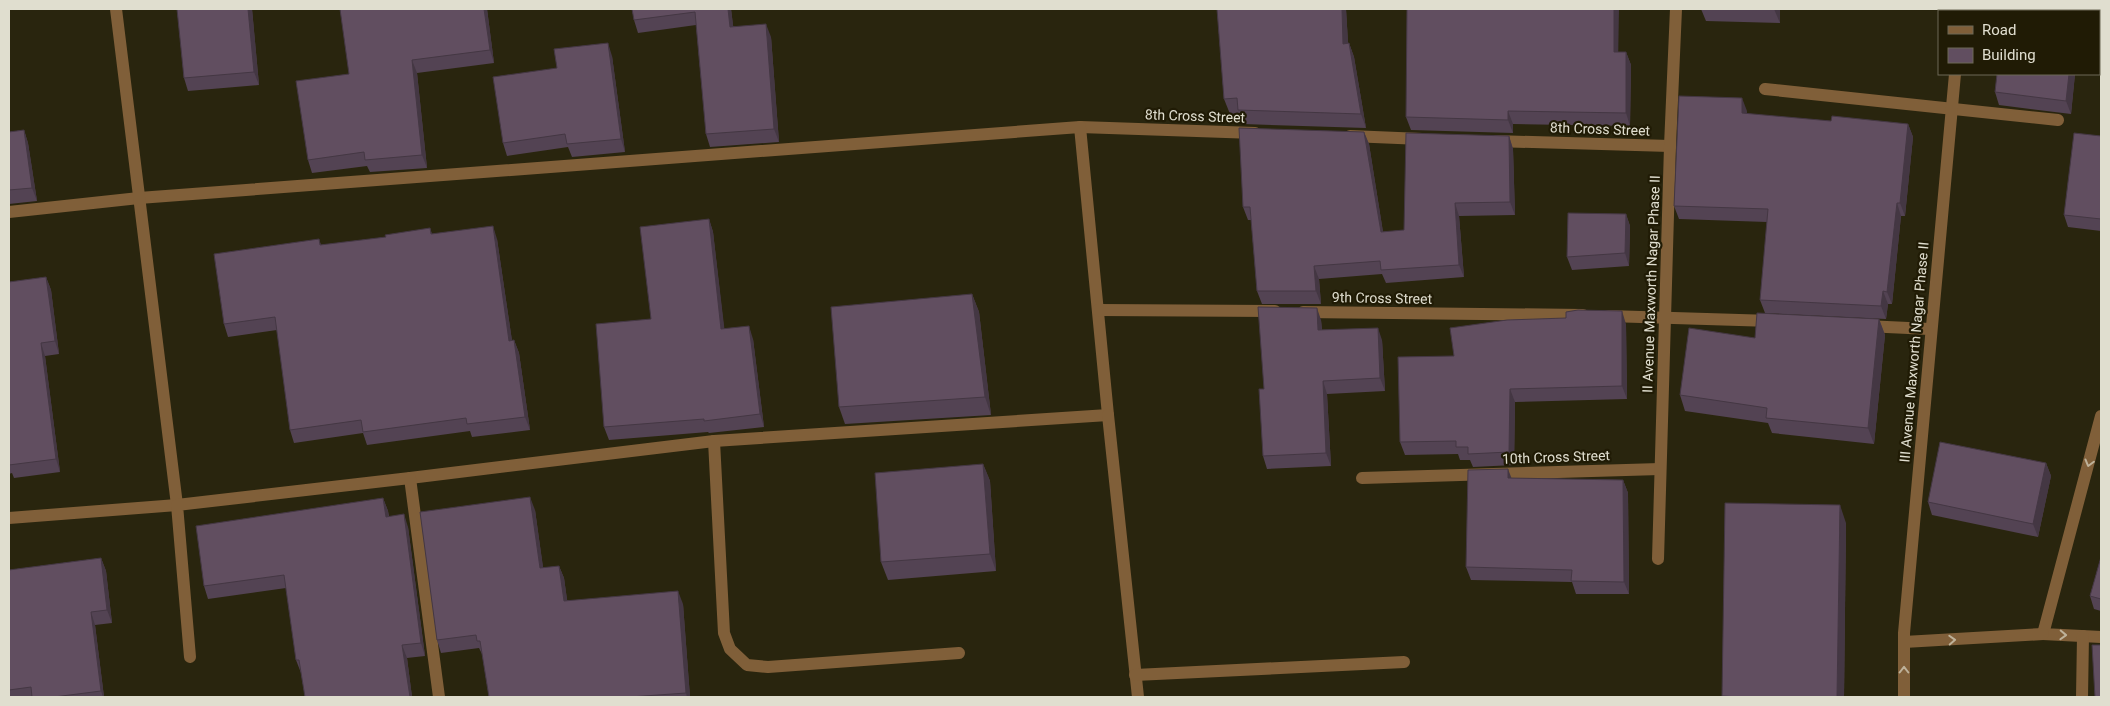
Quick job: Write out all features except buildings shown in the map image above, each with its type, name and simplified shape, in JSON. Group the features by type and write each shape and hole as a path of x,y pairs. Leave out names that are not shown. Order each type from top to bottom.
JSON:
{"street":[{"path":"116,9 177,505 190,657"},
{"name":"II Avenue Maxworth Nagar Phase II","path":"1658,559 1670,146 1676,9"},
{"name":"III Avenue Maxworth Nagar Phase II","path":"1904,697 1904,638 1930,329 1955,75"},
{"path":"1765,89 2058,120"},
{"path":"1080,127 1138,697"},
{"name":"8th Cross Street","path":"9,212 139,198 1080,127 1265,134"},
{"path":"1334,136 1433,139"},
{"name":"8th Cross Street","path":"1482,140 1670,146"},
{"name":"9th Cross Street","path":"1098,310 1665,316 1783,322"},
{"path":"1852,325 1930,329"},
{"path":"9,518 177,505 714,440 1108,415"},
{"path":"2043,634 2101,416"},
{"path":"714,440 724,633 730,649 747,665 768,667 959,653"},
{"name":"10th Cross Street","path":"1362,478 1660,469"},
{"path":"410,478 439,697"},
{"path":"1904,638 2043,634 2101,637"},
{"path":"2082,697 2083,636"},
{"path":"1135,675 1404,662"}]}
